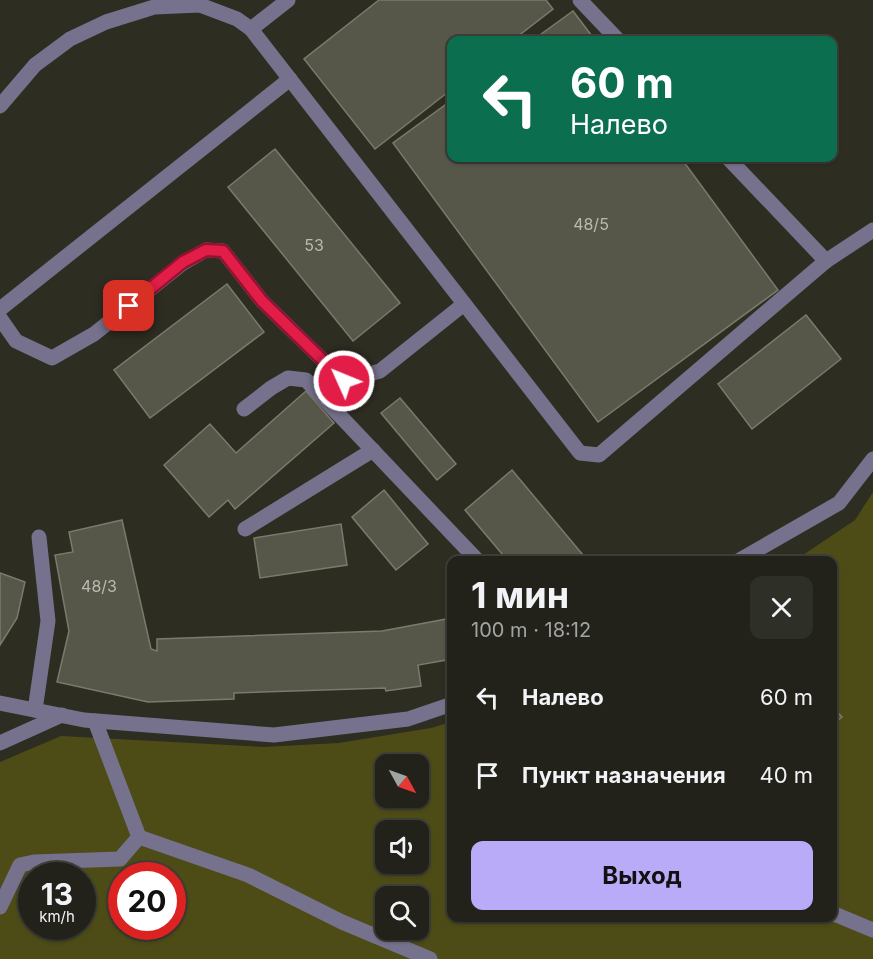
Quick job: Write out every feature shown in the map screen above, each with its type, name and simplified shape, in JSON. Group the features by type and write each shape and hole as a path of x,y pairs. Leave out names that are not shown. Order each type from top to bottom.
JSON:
{"street":[{"path":"251,29 288,0"},
{"path":"580,0 614,36"},
{"path":"0,106 36,65 70,39 106,22 154,7 200,5 237,19 251,29 580,453 599,454 826,261 873,230"},
{"path":"0,309 290,79"},
{"path":"732,162 826,261"},
{"path":"0,318 16,341 52,358 94,334 183,262 206,250 223,251 262,301 344,381 380,371 464,304"},
{"path":"244,409 288,378 306,380 473,556"},
{"path":"245,529 373,450"},
{"path":"747,556 838,503 873,459"},
{"path":"35,710 48,621 39,537"},
{"path":"0,702 95,721 274,735 408,718 447,706"},
{"path":"0,743 62,716"},
{"path":"95,721 139,837"},
{"path":"0,907 20,865 34,862 120,859 139,837"},
{"path":"139,837 248,875 342,922 430,959"},
{"path":"837,915 873,930"}],"shaded area":[{"path":"873,492 873,959 0,959 0,762 61,736 263,747 339,743 431,728 447,723 447,922 837,922 837,556 801,556 855,520"}],"building":[{"path":"379,0 546,0 553,9 518,36 447,36 447,93 375,149 304,59"},
{"path":"573,11 592,36 539,36"},
{"path":"447,104 447,162 684,162 778,290 598,422 393,143"},
{"path":"275,149 400,303 353,341 228,187"},
{"path":"227,284 264,332 150,418 114,370"},
{"path":"806,315 841,359 752,429 718,384"},
{"path":"306,391 334,423 235,509 228,500 209,517 164,465 210,424 236,453"},
{"path":"400,398 456,464 437,480 381,413"},
{"path":"512,470 584,556 504,556 465,510"},
{"path":"384,490 428,544 396,570 352,517"},
{"path":"122,520 151,649 157,651 157,639 382,631 447,619 447,660 418,665 421,686 386,691 385,688 234,693 234,699 148,702 57,682 69,631 55,555 73,552 69,532"},
{"path":"341,524 347,565 260,578 254,538"},
{"path":"0,573 25,582 17,618 0,645"}],"route":[{"path":"129,306 183,262 206,250 223,251 262,301 344,381"}]}
